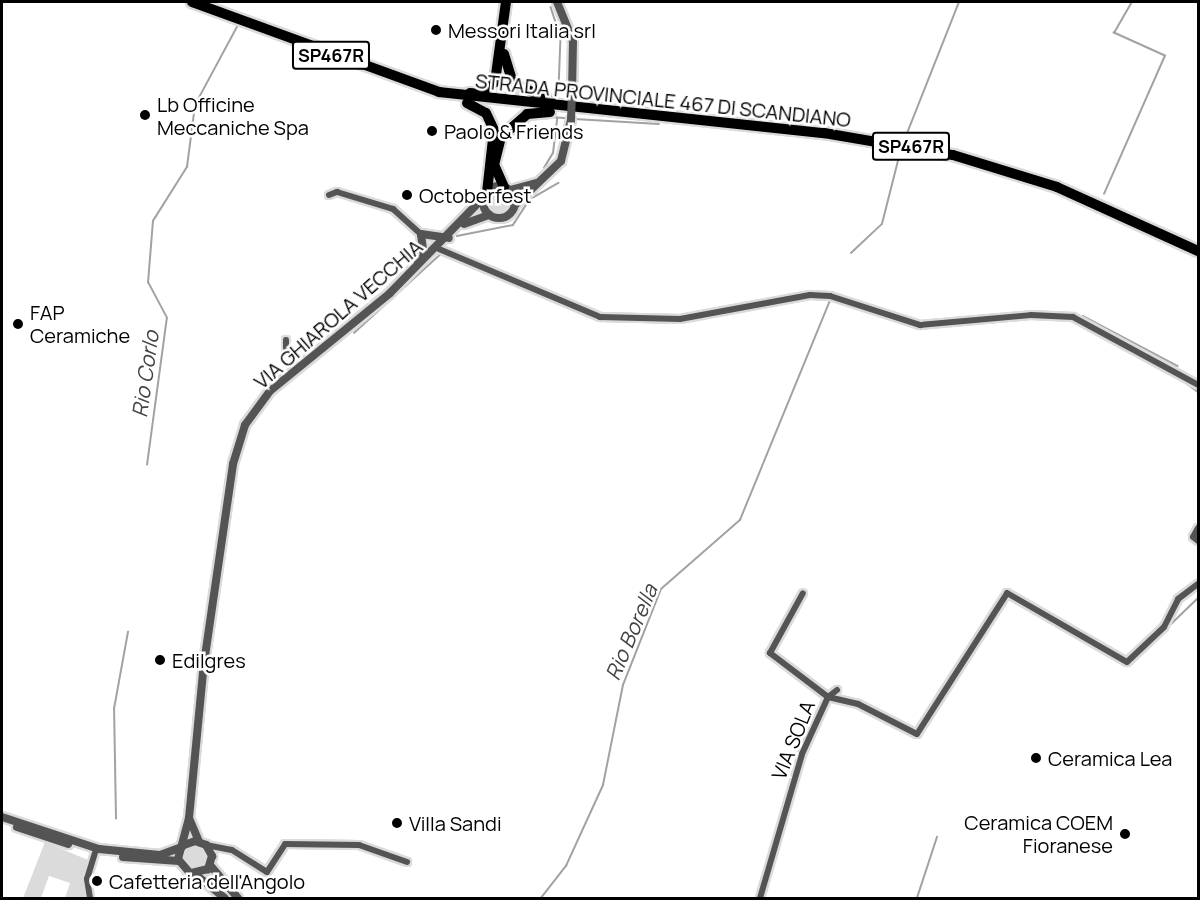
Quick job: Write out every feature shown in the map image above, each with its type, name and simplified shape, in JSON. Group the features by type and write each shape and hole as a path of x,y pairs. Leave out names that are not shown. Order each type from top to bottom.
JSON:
{"highway":[{"path":"400,78 480,94 495,82 503,41 506,2"},
{"name":"STRADA PROVINCIALE 467 DI SCANDIANO","path":"200,3 400,78 463,97 833,134 953,155 1057,188 1198,251"},
{"path":"503,41 508,76 522,92 637,115"},
{"path":"400,78 486,113 494,141 485,195"},
{"path":"507,188 496,172 495,153 507,129 526,114 637,115"}],"street":[{"name":"VIA GHIAROLA VECCHIA","path":"458,229 489,215 505,218 516,204 561,161 571,120 573,41 557,2"},
{"name":"VIA GHIAROLA VECCHIA","path":"183,846 189,818 204,663 233,464 245,424 279,383 345,334 439,249 485,195 540,181"},
{"path":"507,188 516,204"},
{"path":"329,195 337,192 393,209 422,234 434,238 449,238"},
{"path":"485,195 489,215"},
{"path":"416,270 425,244 422,234"},
{"path":"434,238 439,249"},
{"path":"425,244 600,317 680,319 810,295 830,296 920,325 1031,315 1073,317 1198,385"},
{"path":"1198,528 1193,537 1198,541"},
{"path":"828,697 858,704 917,734 1007,593 1127,662 1164,627 1178,600 1198,584"},
{"name":"VIA SOLA","path":"760,898 802,754 828,697 770,653 804,593"},
{"path":"828,697 837,690"},
{"path":"2,816 99,849 160,855 183,846 203,843 225,849 267,872 285,844 359,845 407,862"},
{"name":"VIA GHIAROLA VECCHIA","path":"189,818 203,843"},
{"path":"2,822 95,853 179,861 225,898"},
{"path":"195,874 210,865 212,855 203,843"},
{"path":"179,861 183,846"},
{"path":"212,855 225,849"},
{"path":"90,898 87,879 95,853"},
{"path":"210,865 238,898"}],"shaded area":[{"path":"499,190 508,193 511,202 508,211 499,214 490,211 487,202 490,193"},
{"path":"45,842 88,860 82,879 86,898 65,898 70,883 49,876 41,898 23,898"},
{"path":"195,845 200,846 206,852 206,862 200,868 195,869 190,868 184,862 183,857 184,852 190,846"}],"waterway":[{"name":"Rio Borella","path":"904,141 959,2"},
{"path":"1104,194 1165,56 1114,33 1132,2"},
{"path":"551,7 561,37 559,89"},
{"name":"Rio Corlo","path":"147,465 167,318 148,283 153,221 187,167 195,105 238,25"},
{"path":"551,117 567,118"},
{"path":"544,168 553,153 557,118"},
{"path":"575,119 659,124"},
{"name":"Rio Borella","path":"851,253 882,224 901,149"},
{"path":"457,236 513,225 529,200 558,183"},
{"path":"354,333 442,253"},
{"name":"Rio Borella","path":"541,898 566,866 603,785 623,685 661,589 740,520 830,301"},
{"path":"1083,316 1178,366"},
{"path":"1181,379 1198,392"},
{"path":"1168,627 1198,598"},
{"name":"Rio Corlo","path":"116,819 114,709 128,632"},
{"path":"1129,665 1149,645"},
{"path":"917,898 937,837"}],"place":[{"name":"Messori Italia srl","path":"436,30"},
{"name":"Lb Officine Meccaniche Spa","path":"145,115"},
{"name":"Paolo & Friends","path":"432,131"},
{"name":"Octoberfest","path":"407,195"},
{"name":"FAP Ceramiche","path":"18,324"},
{"name":"Edilgres","path":"160,660"},
{"name":"Ceramica Lea","path":"1036,758"},
{"name":"Villa Sandi","path":"397,823"},
{"name":"Ceramica COEM Fioranese","path":"1125,834"},
{"name":"Cafetteria dell'Angolo","path":"97,881"}]}
